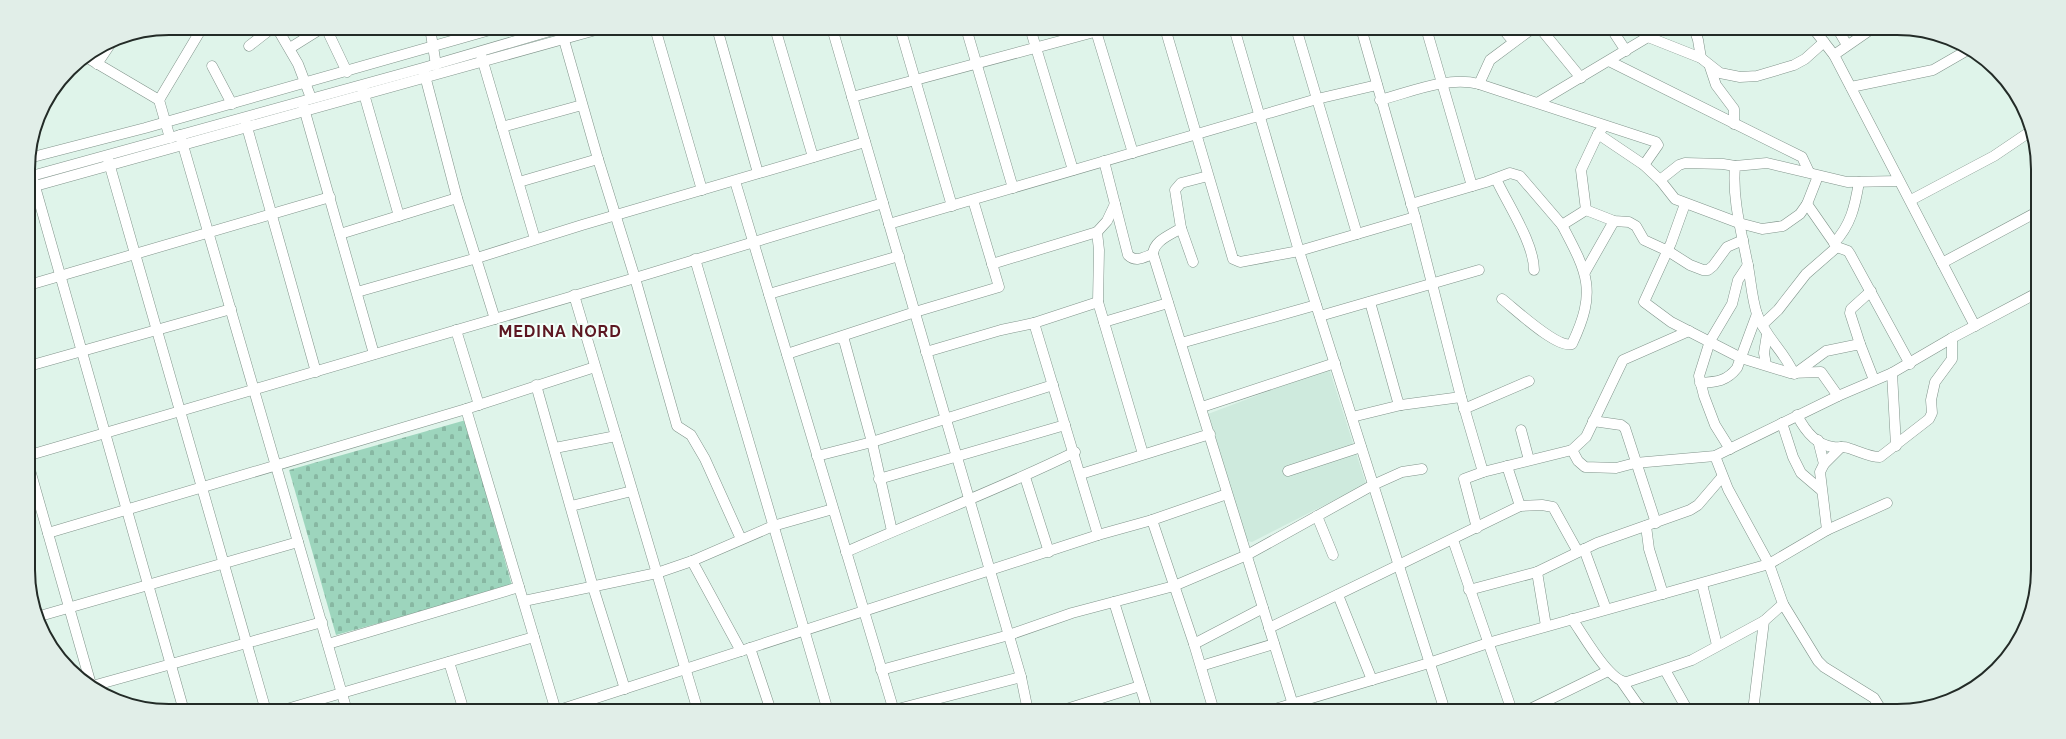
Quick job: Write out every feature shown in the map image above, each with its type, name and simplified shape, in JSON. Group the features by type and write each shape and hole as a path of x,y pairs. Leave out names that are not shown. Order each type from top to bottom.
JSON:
{"street":[{"path":"159,100 198,35"},
{"path":"249,46 263,35"},
{"path":"282,35 290,48 306,83 306,103 340,234 374,354"},
{"path":"290,48 311,35"},
{"path":"329,35 347,72"},
{"path":"431,35 436,65"},
{"path":"35,156 232,104 472,35"},
{"path":"35,181 108,161 178,139 246,122 306,103 424,73 481,56 540,35"},
{"path":"563,35 598,159 635,278 677,426 691,435 705,459 741,539"},
{"path":"424,73 436,65 578,35"},
{"path":"657,35 702,190"},
{"path":"719,35 758,173"},
{"path":"777,35 813,157"},
{"path":"834,35 1021,677 1027,704"},
{"path":"902,35 952,206"},
{"path":"968,35 1013,188"},
{"path":"1032,35 1073,170"},
{"path":"852,97 1078,35"},
{"path":"1097,35 1133,153"},
{"path":"1167,35 1233,259 1240,262 1299,251 1415,217"},
{"path":"1236,35 1299,251 1443,704"},
{"path":"1298,35 1357,234"},
{"path":"1363,35 1380,100 1415,217 1461,398 1483,472"},
{"path":"1428,35 1472,186"},
{"path":"1508,35 1513,41"},
{"path":"1479,84 1490,60 1522,35"},
{"path":"1546,35 1581,78"},
{"path":"1616,35 1626,51"},
{"path":"1539,102 1651,35"},
{"path":"1696,35 1702,58"},
{"path":"1818,35 1834,55 1899,181 1911,200 1975,326"},
{"path":"1841,35 1847,45"},
{"path":"1834,55 1862,35"},
{"path":"1648,37 1702,58 1710,67 1720,72 1740,77 1757,76 1794,65 1805,59 1824,42"},
{"path":"97,64 106,51"},
{"path":"1851,87 1933,70 1964,53"},
{"path":"481,56 535,239"},
{"path":"91,60 159,100 167,121 178,139 209,233 345,704"},
{"path":"1601,130 1660,180 1673,198 1685,204 1739,223 1762,229 1783,226 1800,214 1807,204 1813,174 1802,157 1609,61"},
{"path":"212,66 232,104"},
{"path":"1710,67 1716,85 1734,109 1734,124"},
{"path":"424,73 457,198 477,258 494,319"},
{"path":"1380,100 1460,81 1479,84 1539,102 1601,130 1658,143 1644,165"},
{"path":"889,224 1317,99 1377,85"},
{"path":"363,89 399,216"},
{"path":"502,127 582,105"},
{"path":"246,122 316,372"},
{"path":"1586,210 1581,170 1601,130"},
{"path":"1911,200 1994,156 2026,134"},
{"path":"108,161 178,139"},
{"path":"357,292 477,258 535,239 616,217 865,142"},
{"path":"519,182 598,159"},
{"path":"108,161 264,704"},
{"path":"1104,162 1128,255 1132,259 1138,260 1153,254"},
{"path":"1660,180 1679,165 1685,163 1723,164 1735,166 1767,163 1847,182 1899,181"},
{"path":"1735,166 1735,189 1739,223 1757,314 1765,329 1795,373"},
{"path":"1411,204 1496,179 1510,173 1520,176 1562,225 1585,272 1587,290 1585,310 1572,344 1568,346 1561,344 1529,322 1502,299"},
{"path":"1193,262 1181,228 1175,190 1181,183 1208,176"},
{"path":"1496,179 1530,248 1534,261 1534,270"},
{"path":"735,181 863,612 892,704"},
{"path":"1766,365 1764,353 1765,329 1806,274 1836,245 1849,225 1859,182"},
{"path":"35,195 60,276 182,704"},
{"path":"35,283 330,197"},
{"path":"340,234 457,198"},
{"path":"787,354 840,338 915,312 999,287 973,200"},
{"path":"35,454 635,278 883,203"},
{"path":"992,264 1097,232 1107,221 1114,204"},
{"path":"1685,204 1668,250 1644,302 1658,314 1741,358 1785,372 1821,372"},
{"path":"1807,204 1836,245 1848,251 1910,364"},
{"path":"1586,210 1614,221 1629,222 1636,226 1644,240 1668,250 1690,265 1708,270 1713,266 1725,248 1742,240"},
{"path":"1562,225 1586,210"},
{"path":"1942,263 2031,215"},
{"path":"1585,272 1614,221"},
{"path":"1181,228 1158,242 1153,247 1153,254 1202,407 1227,494 1293,704"},
{"path":"1097,232 1099,250 1098,302 1143,454"},
{"path":"769,294 899,256"},
{"path":"695,259 826,704"},
{"path":"1730,449 1715,425 1700,383 1700,370 1710,341 1732,304 1738,280 1748,265"},
{"path":"1320,316 1432,285 1479,270"},
{"path":"1871,291 1851,310 1850,313 1874,380"},
{"path":"574,295 696,704"},
{"path":"1572,450 1578,461 1585,467 1616,468 1635,463 1715,456 1838,396 1910,364 1952,338 2031,296"},
{"path":"926,352 1001,330 1034,323 1098,302"},
{"path":"1370,302 1382,349 1398,402 1401,405"},
{"path":"1104,322 1168,303"},
{"path":"1181,343 1316,305"},
{"path":"35,364 81,353 231,309"},
{"path":"1700,383 1727,378 1737,368 1757,314"},
{"path":"1034,323 1081,474 1098,535"},
{"path":"456,330 479,404"},
{"path":"1477,528 1464,479 1483,472 1572,450 1584,440 1623,360 1689,331"},
{"path":"840,338 844,340 872,442 879,480 892,531"},
{"path":"1797,416 1804,429 1827,446 1847,447 1873,457 1880,457 1929,419 1932,413 1931,400 1935,382 1952,358 1952,338"},
{"path":"1795,373 1826,351 1860,344"},
{"path":"1753,362 1764,353"},
{"path":"1817,357 1821,372 1838,396"},
{"path":"1202,407 1335,363"},
{"path":"48,533 276,464 466,409 595,367"},
{"path":"1892,373 1896,446"},
{"path":"1464,409 1528,381"},
{"path":"536,385 593,587 625,689"},
{"path":"817,456 872,442 945,417 1053,385"},
{"path":"1352,418 1401,405 1404,406 1461,398"},
{"path":"466,409 554,704"},
{"path":"1593,421 1621,425 1625,428 1635,463 1656,523"},
{"path":"1782,423 1799,469 1808,480 1821,490"},
{"path":"879,480 1065,425"},
{"path":"1521,430 1529,460"},
{"path":"1081,474 1210,434"},
{"path":"555,448 616,436"},
{"path":"1818,440 1824,464"},
{"path":"1288,471 1361,447"},
{"path":"1827,530 1819,478 1824,464 1840,447"},
{"path":"846,552 892,531 1025,477 1074,452"},
{"path":"1715,456 1722,477 1769,564 1783,604 1818,661 1824,667 1874,698 1878,704"},
{"path":"1507,466 1520,506"},
{"path":"881,670 1009,636 1072,613 1174,586 1247,555 1373,485 1402,472 1422,469"},
{"path":"1025,477 1049,552"},
{"path":"1469,590 1536,572 1581,551 1694,508 1722,477"},
{"path":"35,488 89,677"},
{"path":"571,506 632,491"},
{"path":"578,704 1098,535 1152,520 1227,494"},
{"path":"1303,704 1488,643 1769,564 1827,530 1887,503"},
{"path":"1269,628 1453,540 1520,506 1542,505 1553,507 1581,551 1606,609"},
{"path":"524,601 657,573 692,562 773,526 833,509"},
{"path":"1317,516 1333,555"},
{"path":"1152,520 1194,644 1212,704"},
{"path":"1646,526 1647,544 1663,594"},
{"path":"1453,540 1510,704"},
{"path":"43,615 298,542"},
{"path":"692,562 745,650 768,704"},
{"path":"1536,572 1546,626"},
{"path":"1702,584 1718,645"},
{"path":"328,644 519,587"},
{"path":"1338,595 1372,680"},
{"path":"1114,602 1146,704"},
{"path":"1622,682 1627,682 1692,660 1764,621 1783,604"},
{"path":"1194,644 1262,608"},
{"path":"1572,619 1608,671 1622,682 1637,704"},
{"path":"1754,704 1764,621"},
{"path":"99,684 322,622"},
{"path":"304,704 534,637"},
{"path":"1201,666 1274,644"},
{"path":"449,662 462,704"},
{"path":"1665,670 1684,704"},
{"path":"1540,704 1608,671"},
{"path":"917,704 1021,677"},
{"path":"1082,704 1140,686"}],"shaded area":[{"path":"1329,368 1366,484 1252,542 1247,541 1208,414"}],"green space":[{"path":"466,420 512,586 336,635 289,470"}],"district":[{"name":"MEDINA NORD","path":"560,331"}]}
